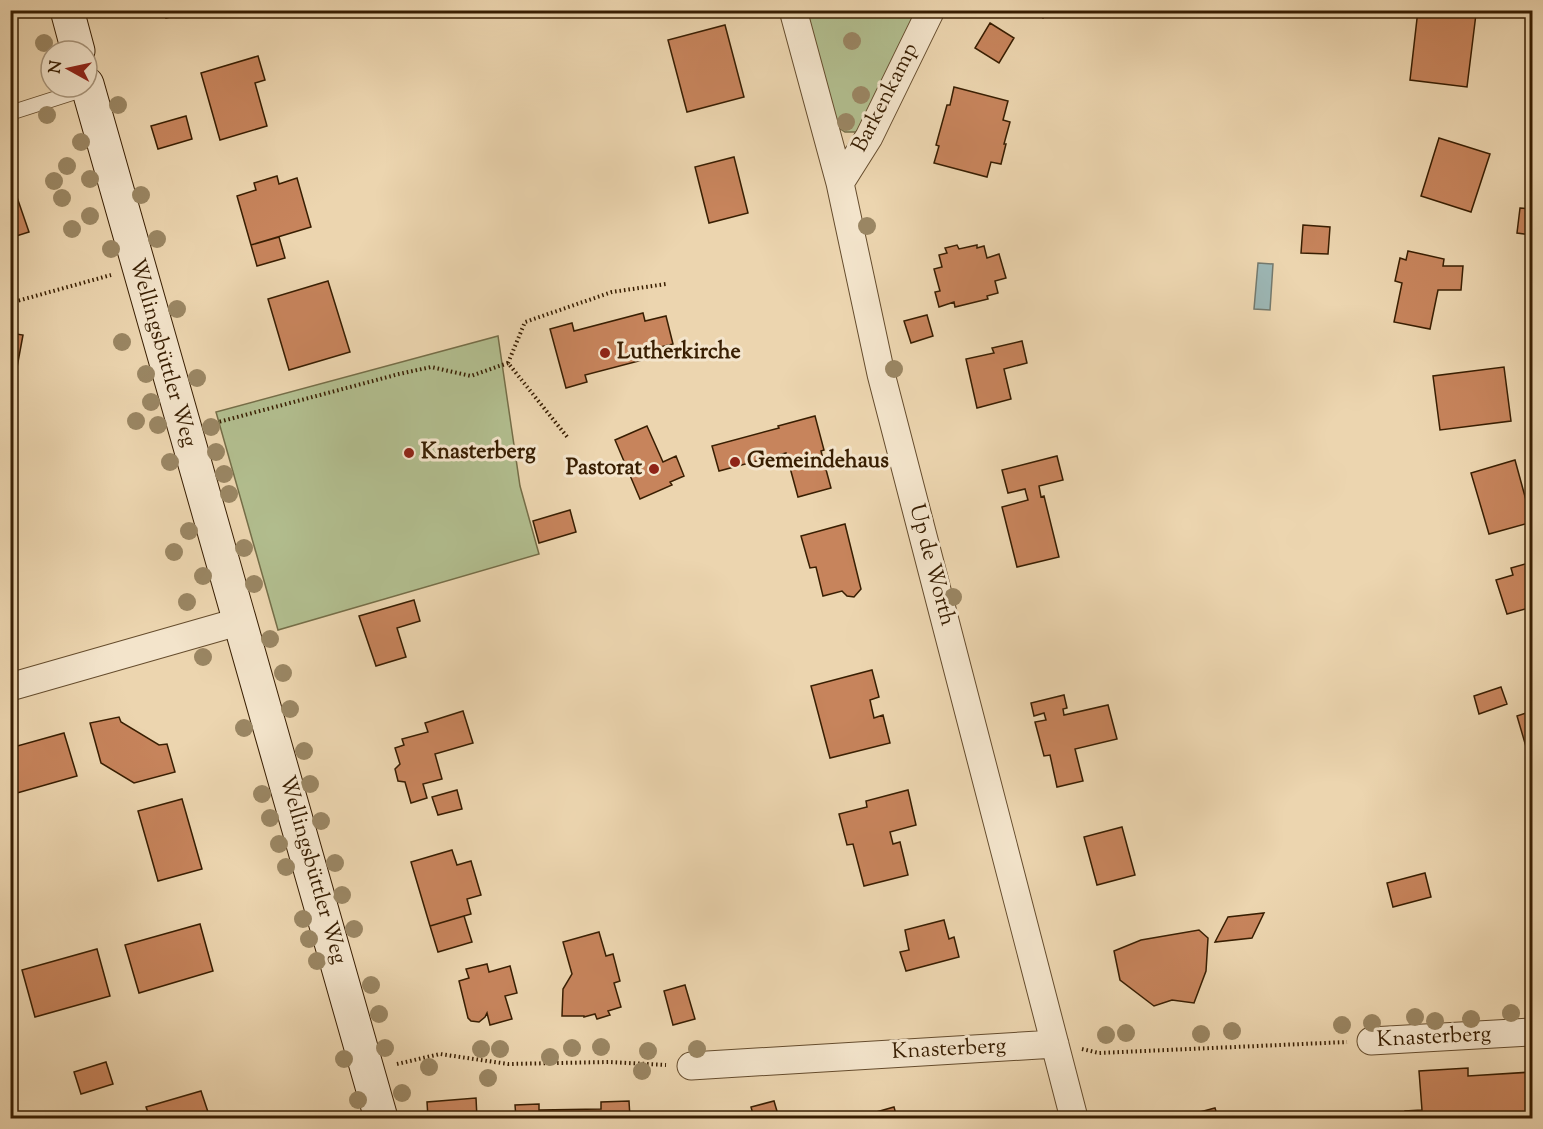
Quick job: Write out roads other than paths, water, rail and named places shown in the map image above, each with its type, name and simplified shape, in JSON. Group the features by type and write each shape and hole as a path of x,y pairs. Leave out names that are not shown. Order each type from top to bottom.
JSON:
{"main road":[{"path":"66,10 74,39"},
{"name":"Wellingsbüttler Weg","path":"92,99 381,1119"}],"street":[{"name":"Up de Worth","path":"793,10 840,183 881,374 1074,1119"},
{"name":"Barkenkamp","path":"840,183 869,137 931,10"},
{"path":"10,687 241,621"},
{"name":"Knasterberg","path":"1371,1041 1533,1032"},
{"name":"Knasterberg","path":"691,1066 1055,1044"}],"lane":[{"path":"10,113 50,99"}],"water":[{"path":"1258,263 1273,264 1270,310 1254,309"}],"place":[{"name":"Lutherkirche","path":"605,353"},
{"name":"Knasterberg","path":"409,453"},
{"name":"Gemeindehaus","path":"735,462"},
{"name":"Pastorat","path":"654,469"}]}
